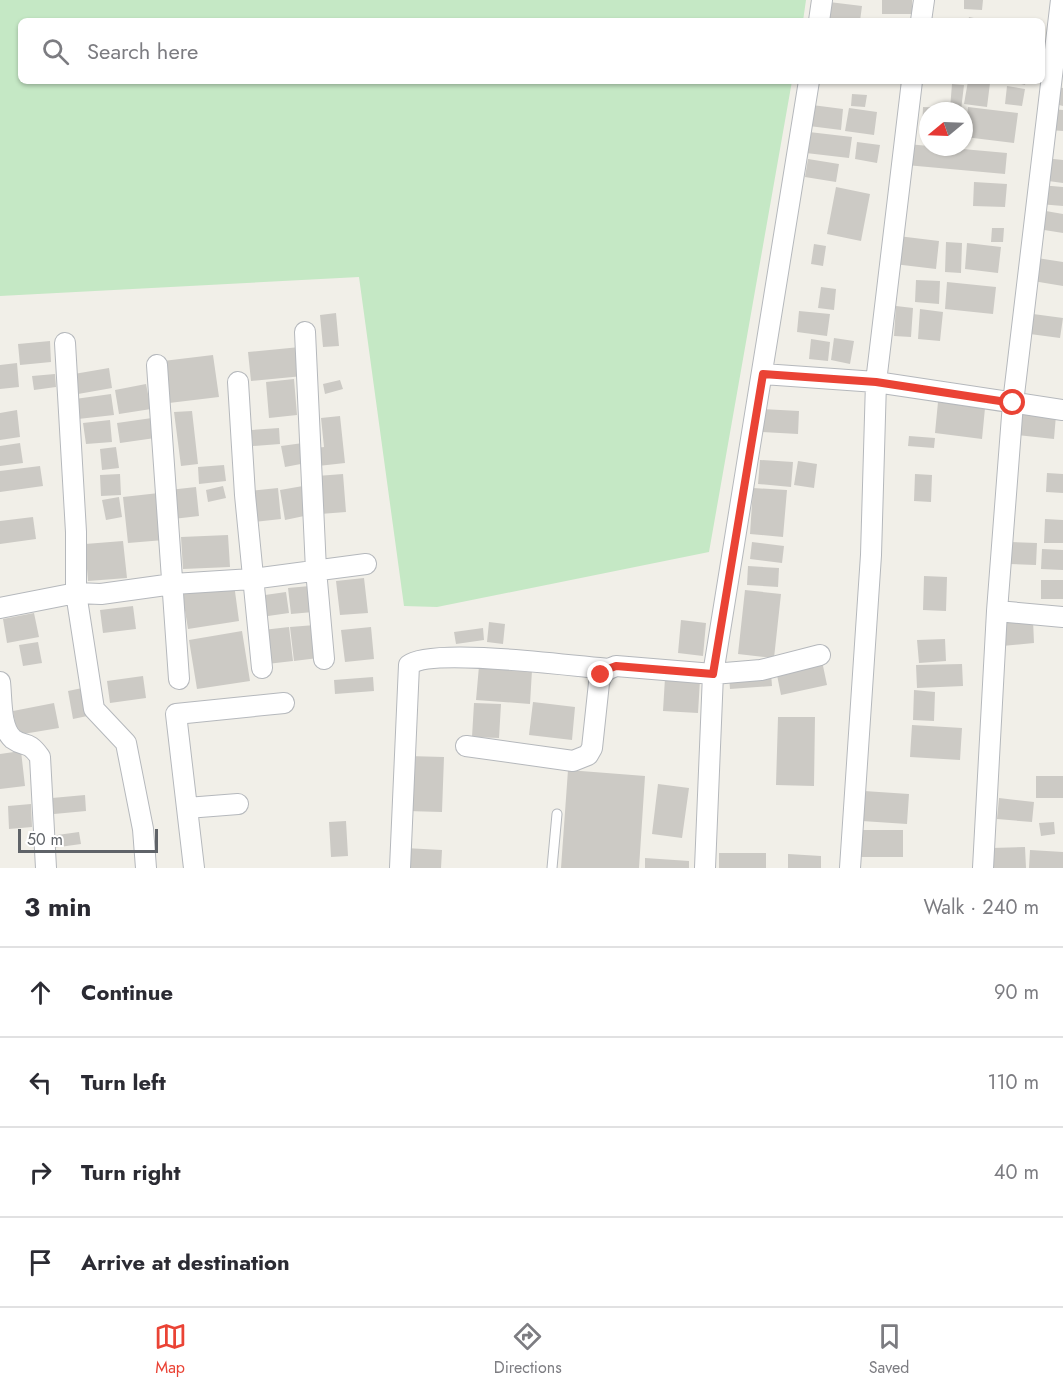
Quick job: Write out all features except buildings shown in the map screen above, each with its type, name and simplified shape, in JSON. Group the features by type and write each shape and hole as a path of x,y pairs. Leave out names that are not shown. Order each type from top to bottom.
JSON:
{"street":[{"path":"819,18 822,0"},
{"path":"921,18 924,0"},
{"path":"983,868 997,611 1013,403 1061,0"},
{"path":"705,868 713,674 809,84"},
{"path":"850,868 871,555 876,382 912,84"},
{"path":"305,332 316,570 324,659"},
{"path":"65,343 76,532 76,593 94,709 126,742 143,829 147,868"},
{"path":"157,365 179,679"},
{"path":"763,374 876,382 1063,410"},
{"path":"238,382 252,579 262,668"},
{"path":"0,608 76,593 101,594 173,584 252,579 366,564"},
{"path":"997,611 1063,617"},
{"path":"466,746 573,761 583,758 592,748 599,682 601,675 608,669 616,666 713,674 761,670 820,655"},
{"path":"400,868 409,665 426,659 483,658 608,669"},
{"path":"0,682 4,723 8,733 14,740 31,744 40,757 46,868"},
{"path":"194,868 176,714 284,703"},
{"path":"187,808 238,804"}],"lane":[{"path":"552,868 557,814"}],"green space":[{"path":"0,0 806,0 803,18 18,18 18,84 791,84 709,552 437,607 404,606 359,277 0,296"}],"route":[{"path":"601,675 616,666 713,674 763,374 876,382 1013,403"}]}
